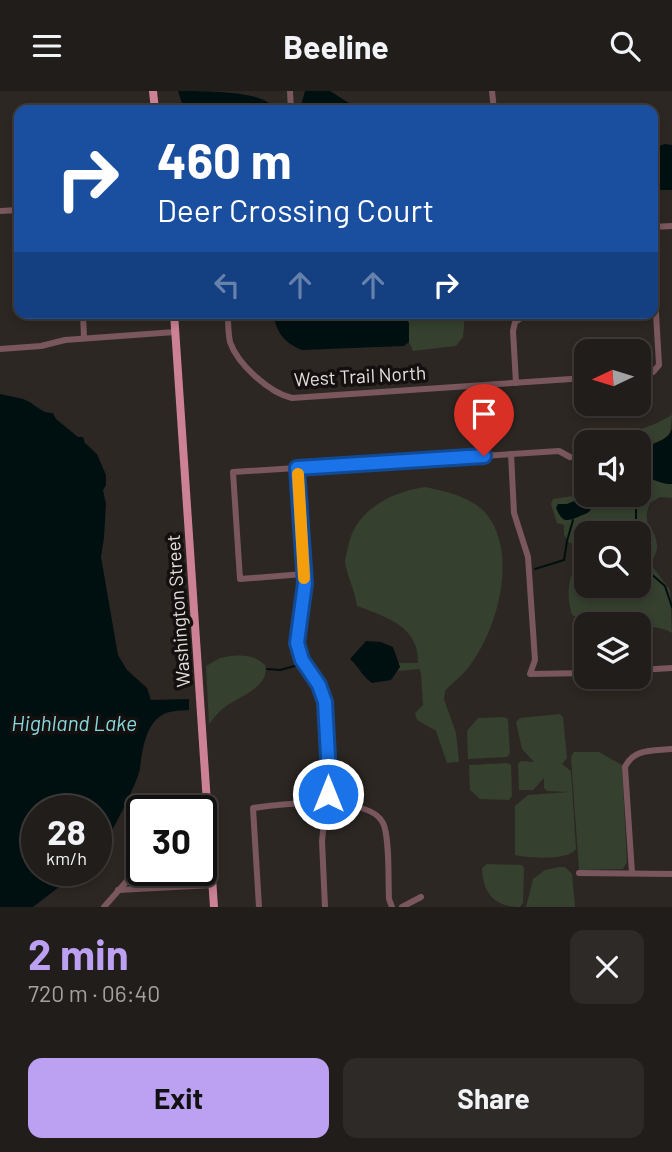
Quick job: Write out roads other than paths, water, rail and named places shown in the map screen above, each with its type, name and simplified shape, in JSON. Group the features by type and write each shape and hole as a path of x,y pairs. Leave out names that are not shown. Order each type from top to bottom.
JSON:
{"main road":[{"name":"Washington Street","path":"174,319 206,795"},
{"name":"Washington Street","path":"213,886 214,907"}],"street":[{"path":"83,319 84,338"},
{"name":"West Trail North","path":"228,319 230,341 239,357 263,383 286,397 574,379"},
{"path":"516,383 513,331 515,321 519,319"},
{"path":"651,372 659,365 656,319"},
{"path":"0,349 27,348 54,341 84,338 175,332"},
{"path":"304,574 240,579 233,472 559,451 570,457"},
{"path":"511,454 514,513 528,557 535,666 530,674 574,673"},
{"path":"297,468 304,574 297,643 302,660 319,685 325,702 329,774 321,855 325,907"},
{"path":"651,669 672,668"},
{"path":"632,873 625,767 628,760 638,752 672,749"},
{"path":"259,907 253,809 314,802 367,810 375,813 383,822 389,899 392,907"},
{"path":"579,873 672,874"},
{"path":"105,906 126,879"},
{"path":"118,891 197,886"},
{"path":"402,907 421,897"}],"water":[{"path":"178,91 243,94 265,100 271,105 182,105"},
{"path":"305,91 330,91 352,105 302,105"},
{"path":"672,145 672,190 658,190 658,146"},
{"path":"274,319 405,319 409,323 409,342 404,346 302,350 290,344 276,326"},
{"name":"Highland Lake","path":"0,394 23,399 45,412 53,413 56,419 78,437 83,437 85,443 97,454 106,475 101,557 118,655 127,670 147,688 151,700 189,699 189,710 165,714 150,728 134,786 130,795 126,795 126,803 112,831 112,795 21,795 21,886 60,886 33,907 0,907"},
{"path":"672,429 672,484 651,479 651,444 669,434"},
{"path":"574,501 574,507 592,507 588,513 567,520 560,516 556,508 558,504"},
{"path":"366,641 381,642 393,647 400,667 391,680 372,683 350,659"}],"waterway":[{"path":"636,507 636,521"},
{"path":"535,569 564,560 573,520"},
{"path":"651,574 665,586 672,607"},
{"path":"267,669 280,670 295,666"}]}
